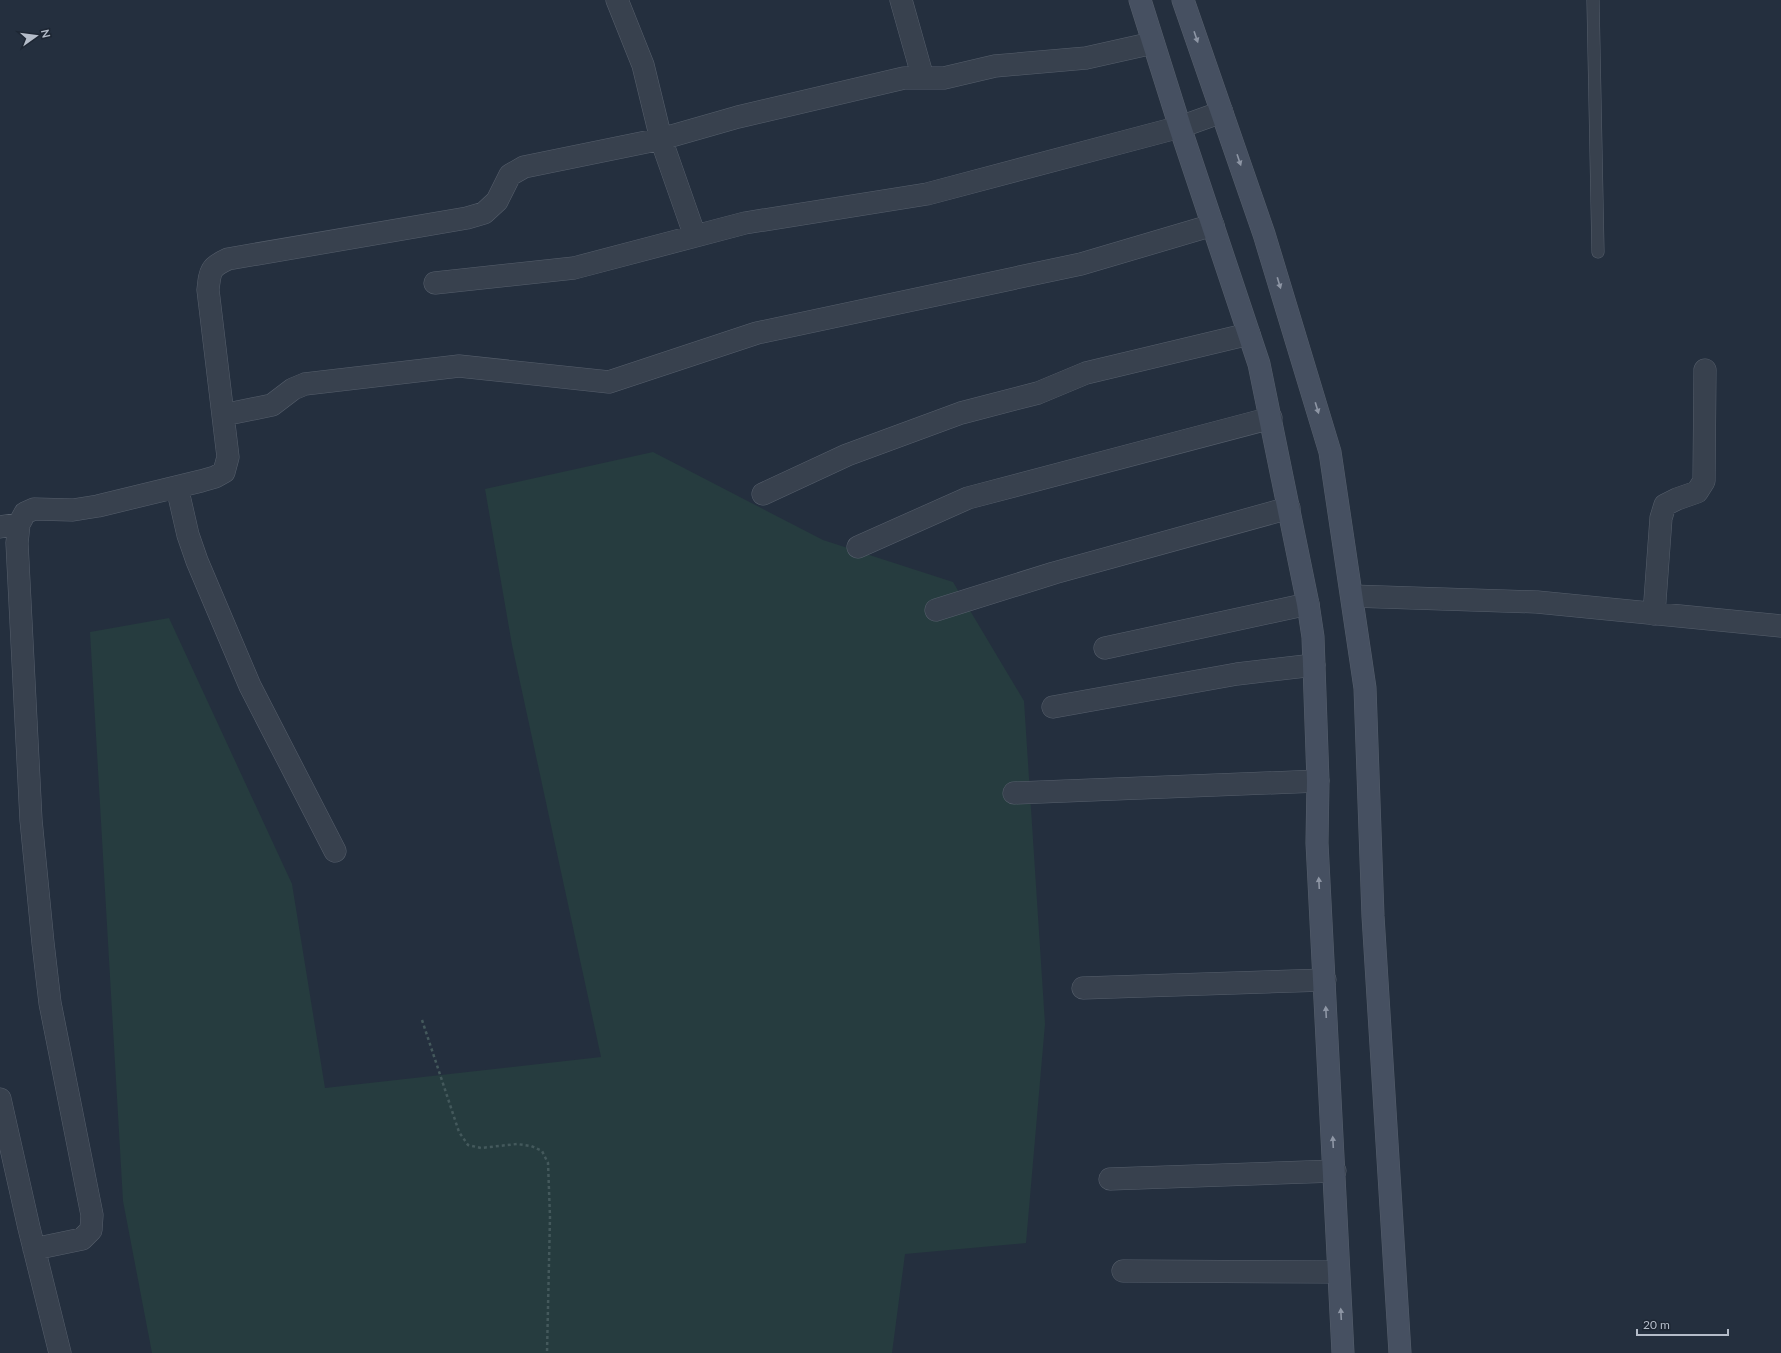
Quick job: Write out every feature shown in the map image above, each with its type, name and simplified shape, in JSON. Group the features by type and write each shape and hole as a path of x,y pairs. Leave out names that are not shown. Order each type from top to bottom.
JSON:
{"main road":[{"path":"1140,0 1180,127 1259,364 1308,604 1313,637 1318,781 1317,843 1335,1171 1338,1272 1343,1353"},
{"path":"1183,0 1264,234 1330,452 1365,688 1372,916 1400,1353"}],"street":[{"path":"617,0 643,65 661,139 695,236"},
{"path":"901,0 922,78"},
{"path":"34,1249 82,1239 92,1230 92,1216 50,1002 31,820 18,550 9,526 25,513 34,509 73,510 98,506 216,477 224,472 228,457 208,290 209,276 215,265 228,259 467,218 484,213 497,201 510,174 524,167 661,139 738,117 904,78 944,78 995,66 1086,58 1153,43"},
{"path":"435,283 574,268 745,223 926,194 1180,127 1222,112"},
{"path":"224,415 272,405 293,389 305,384 458,366 609,382 758,332 1081,264 1213,225"},
{"path":"763,494 847,455 961,413 1038,393 1086,373 1249,334"},
{"path":"1654,614 1661,518 1665,505 1697,492 1704,481 1705,370"},
{"path":"858,547 968,498 1271,418"},
{"path":"178,487 188,535 197,561 247,678 335,851"},
{"path":"936,610 1054,573 1289,508"},
{"path":"1352,596 1538,602 1654,614 1780,630"},
{"path":"1105,648 1308,604"},
{"path":"1053,707 1237,674 1314,664"},
{"path":"1014,793 1318,781"},
{"path":"1083,988 1324,980"},
{"path":"0,1099 34,1249 60,1353"},
{"path":"1110,1179 1335,1171"},
{"path":"1123,1271 1338,1272"}],"lane":[{"path":"1593,0 1598,252"}],"path":[{"path":"422,1020 459,1132 468,1145 481,1148 517,1144 531,1146 542,1151 548,1163 550,1217 547,1353"}],"green space":[{"path":"653,452 823,540 953,582 1024,701 1045,1024 1026,1243 905,1254 892,1353 152,1353 123,1201 90,632 169,618 292,884 325,1088 601,1057 512,645 485,489"}]}
